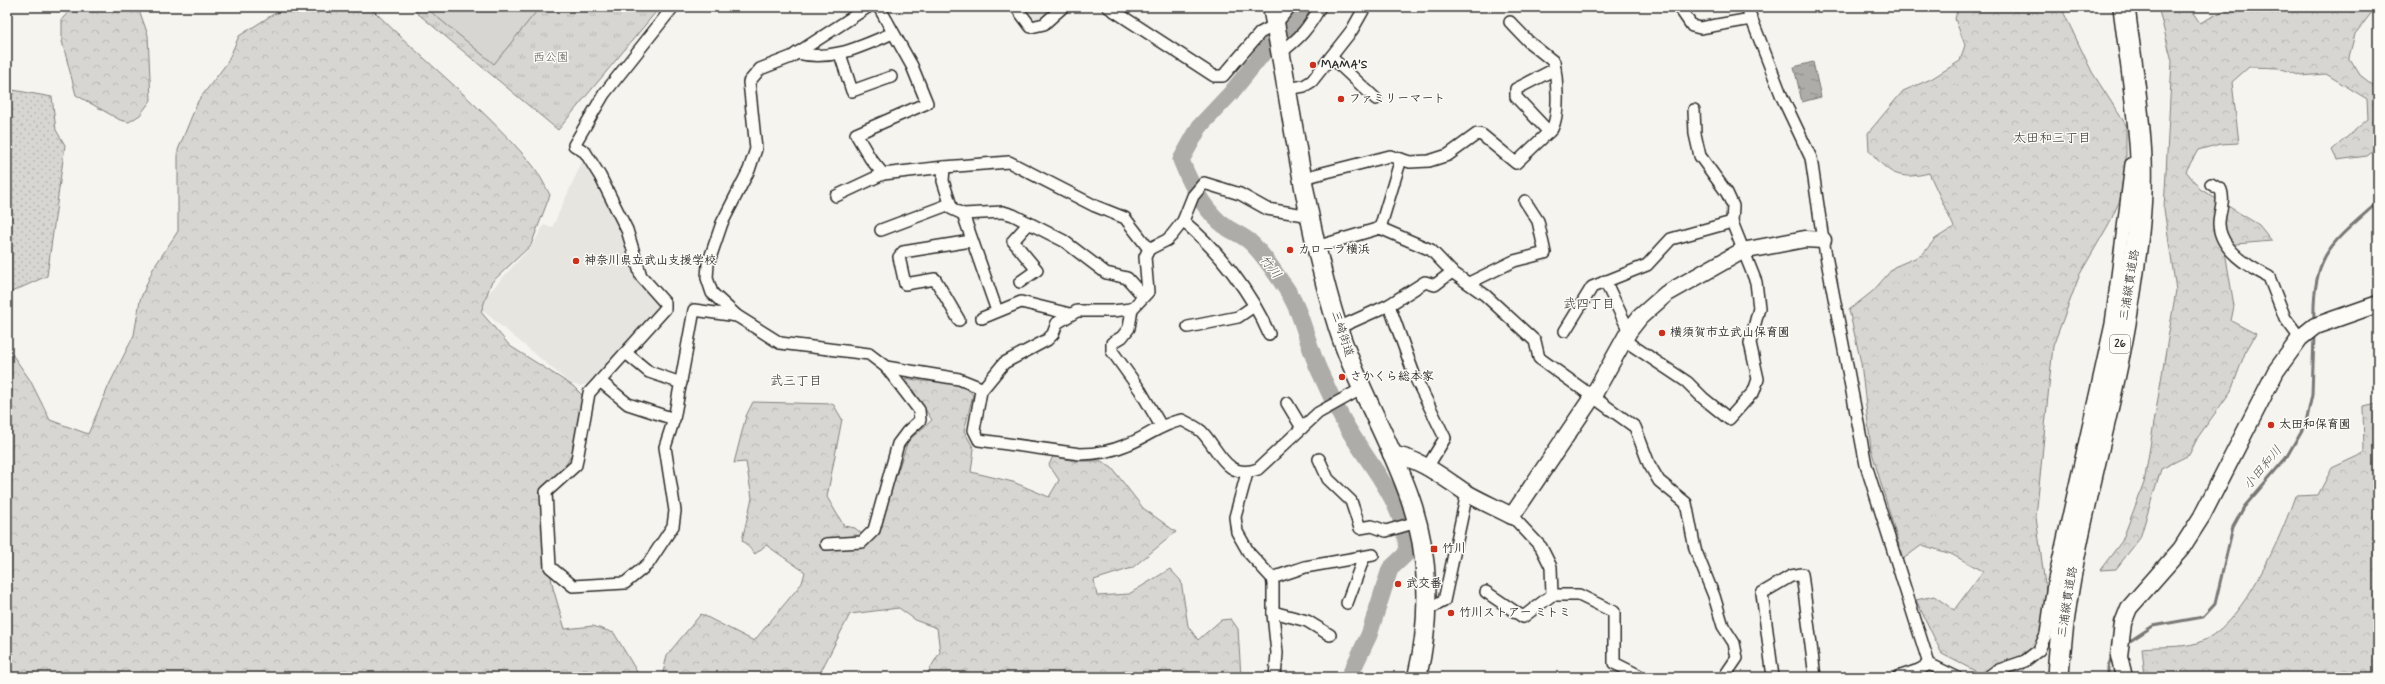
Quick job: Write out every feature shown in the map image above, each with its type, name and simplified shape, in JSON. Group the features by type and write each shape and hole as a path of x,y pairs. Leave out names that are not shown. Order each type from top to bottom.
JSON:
{"highway":[{"name":"三浦縦貫道路","path":"2058,677 2068,594 2127,312 2137,238 2141,161 2140,135 2124,7"},
{"name":"三浦縦貫道路","path":"2064,677 2073,596 2130,326 2142,240 2149,108 2137,7"}],"main road":[{"name":"三崎街道","path":"1272,7 1316,247 1338,328 1361,389 1410,498 1417,522 1426,576 1427,610 1417,677"}],"street":[{"path":"673,7 604,94 574,145 585,152 614,203 627,230 641,276 665,304 665,309 589,393 576,465 546,492 550,567 573,586 625,583 648,564 673,526 675,511 665,447 674,420 694,310 737,316"},
{"path":"826,544 862,542 874,530 898,444 907,432 920,420 919,410 886,367 869,354 780,343 737,316 712,293 707,278 708,264 722,223 749,170 756,149 749,82 760,68 797,53 868,7"},
{"path":"878,7 912,66 927,103 856,134 870,158 883,174"},
{"path":"1016,7 1031,27 1044,24 1063,7"},
{"path":"1108,7 1214,76 1223,76 1260,33 1275,25 1290,7"},
{"path":"1280,50 1304,34 1320,7"},
{"path":"1679,7 1692,26 1700,28 1751,18"},
{"path":"1747,7 1782,97 1811,158 1823,240 1866,465 1929,664 1956,677"},
{"path":"1287,89 1304,86 1312,81 1352,30 1361,8"},
{"path":"1303,178 1390,156 1410,162 1429,161 1448,155 1476,134 1482,135 1516,163 1548,132 1556,121 1555,69 1554,62 1529,42 1510,22"},
{"path":"797,53 821,56 840,54 893,33"},
{"path":"840,54 852,91 891,77"},
{"path":"1331,57 1376,100"},
{"path":"1548,132 1516,97 1516,89 1555,69"},
{"path":"1605,281 1627,335 1688,382 1703,398 1730,419 1754,391 1758,379 1750,343 1759,308 1756,282 1742,251 1732,222 1733,206 1700,156 1695,134 1694,110"},
{"path":"1380,228 1401,159"},
{"path":"836,196 883,174 1009,162 1095,206 1125,218 1148,248"},
{"path":"1988,677 1996,671 2025,661 2039,650 2046,634 2053,584 2111,324 2131,164"},
{"path":"944,167 943,181 952,209 963,214 1003,212 1014,215 1064,241 1106,273 1127,278 1143,296"},
{"path":"1161,426 1140,390 1112,351 1112,343 1122,337 1129,328 1132,308 1148,292 1145,256 1148,248 1168,240 1183,221 1193,196 1204,182 1240,194 1267,209 1311,216"},
{"path":"2211,184 2221,190 2224,198 2219,225 2228,247 2249,267 2269,277 2285,318 2300,338"},
{"path":"1469,283 1514,261 1545,253 1538,221 1525,201"},
{"path":"881,230 950,204"},
{"path":"963,214 971,241 997,310"},
{"path":"1183,221 1203,238 1254,306 1269,334"},
{"path":"1565,331 1592,287 1647,265 1672,239 1732,222"},
{"path":"1020,282 1037,270 1013,241 1029,223"},
{"path":"1316,247 1380,228 1431,250 1452,272 1469,283 1535,341 1539,358 1635,427 1649,464 1659,481 1686,503 1695,549 1714,596 1723,626 1734,643 1738,658 1724,677"},
{"path":"1512,516 1593,396 1627,335 1640,317 1666,294 1742,251 1805,239 1823,240"},
{"path":"959,320 935,279 905,284 899,257 903,252 971,241"},
{"path":"1338,328 1389,305 1425,282 1435,285 1452,272"},
{"path":"982,318 997,310 1025,302 1070,314"},
{"path":"2124,677 2119,656 2123,623 2129,608 2181,549 2202,516 2276,371 2300,338 2315,326 2378,304"},
{"path":"1389,305 1415,377 1445,438 1428,466"},
{"path":"1188,327 1238,317 1254,306"},
{"path":"1132,308 1112,311 1077,311 1070,314 1057,324 1053,334 1047,340 1004,363 981,391 974,430 979,440 1080,454 1095,454 1126,445 1161,426 1182,420 1200,431 1226,463 1239,472 1247,473 1258,469 1318,413 1361,389"},
{"path":"626,353 649,372 681,383"},
{"path":"886,367 959,379 979,387 981,391"},
{"path":"600,381 628,404 674,420"},
{"path":"1287,403 1302,428"},
{"path":"1391,454 1405,457 1428,466 1467,493 1512,516 1541,547 1551,567 1552,595"},
{"path":"1320,459 1328,479 1351,501 1360,528 1372,526 1386,531 1417,522"},
{"path":"1247,473 1235,517 1237,532 1249,553 1272,578 1274,590 1273,612 1277,653 1275,677"},
{"path":"1427,610 1444,601 1467,493"},
{"path":"1272,578 1305,567 1369,556 1347,603"},
{"path":"1772,677 1762,593 1792,576 1802,574 1814,677"},
{"path":"1486,592 1523,616 1552,595 1579,595 1614,612 1614,663 1638,675"},
{"path":"1273,612 1307,621 1330,635"},
{"path":"1898,677 1919,670 1929,664"}],"shaded area":[{"path":"1026,7 1057,7 1042,19 1034,18"},
{"name":"神奈川県立武山支援学校","path":"587,161 624,229 640,278 660,302 659,310 587,384 580,386 571,384 477,306 533,244 544,225 552,228 582,162"}],"green space":[{"path":"73,7 138,7 148,35 151,100 140,115 129,122 120,120 76,95 62,41 62,19"},
{"path":"289,7 373,7 373,10 392,29 512,141 533,166 550,195 531,245 491,283 481,312 510,346 573,386 590,403 581,438 545,502 546,550 553,588 565,629 593,626 614,633 640,677 7,677 7,347 30,380 50,420 88,434 110,383 134,335 140,300 153,269 178,231 178,150 198,101 227,63 239,36 272,15"},
{"name":"西公園","path":"410,7 660,7 558,130"},
{"path":"425,7 540,7 494,64"},
{"path":"1958,7 2061,7 2092,72 2126,125 2126,158 2120,200 2110,222 2080,274 2053,346 2036,517 2049,615 2020,677 1987,677 1942,654 1916,600 1934,596 1954,610 1983,571 1951,554 1922,545 1903,559 1871,449 1861,363 1849,310 1873,291 1894,267 1922,255 1935,239 1954,227 1929,173 1909,176 1894,173 1882,164 1869,150 1868,133 1903,91 1931,79 1960,61 1965,45 1955,19"},
{"path":"2158,7 2189,7 2200,23 2231,7 2376,7 2355,34 2349,57 2360,75 2378,89 2378,148 2367,156 2337,160 2332,150 2368,119 2367,99 2326,74 2301,76 2279,68 2249,67 2232,82 2239,143 2220,144 2198,150 2186,171 2200,189 2259,225 2272,241 2224,245 2234,306 2231,321 2256,334 2245,353 2231,391 2198,437 2189,455 2161,469 2140,538 2116,569 2100,570 2122,541 2144,483 2176,290 2164,209 2172,61"},
{"path":"7,89 52,97 56,130 65,145 47,276 7,294"},
{"path":"905,378 922,381 961,382 973,395 964,431 974,449 971,472 1013,482 1049,497 1059,480 1049,465 1053,456 1074,461 1101,461 1112,468 1143,508 1176,532 1132,568 1094,580 1097,596 1129,594 1170,569 1181,581 1188,626 1198,640 1221,620 1231,619 1238,629 1241,677 925,677 940,652 937,628 917,621 899,608 850,614 818,677 662,677 667,655 701,614 754,641 802,583 805,572 766,545 755,554 742,540 752,498 746,462 734,463 746,416 753,402 833,404 842,419 827,497 844,526 855,528 863,535 876,534 908,441 932,420"},
{"path":"2378,403 2378,677 2145,677 2142,648 2191,645 2214,634 2229,620 2258,580 2289,514 2295,496 2318,495 2332,468 2364,453 2363,406"}],"water":[{"path":"1813,62 1821,97 1802,102 1794,67"}],"waterway":[{"name":"竹川","path":"1304,7 1296,19 1264,52 1231,93 1200,126 1181,160 1199,196 1211,213 1226,227 1254,245 1267,261 1289,294 1295,304 1314,359 1336,406 1356,442 1386,487 1401,518 1407,553 1390,569 1369,635 1349,677"},
{"name":"小田和川","path":"2314,321 2314,298 2321,265 2337,240 2348,228 2378,202"},
{"name":"小田和川","path":"2127,643 2153,626 2203,617 2215,604 2233,527 2244,507 2286,458 2306,423 2312,395 2314,334"},
{"name":"小田和川","path":"2108,677 2108,667 2112,656"}],"place":[{"name":"MAMA'S","path":"1313,65"},
{"name":"ファミリーマート","path":"1341,99"},
{"name":"カローラ横浜","path":"1290,250"},
{"name":"神奈川県立武山支援学校","path":"576,261"},
{"name":"横須賀市立武山保育園","path":"1662,333"},
{"name":"さかくら総本家","path":"1342,377"},
{"name":"太田和保育園","path":"2271,425"},
{"name":"竹川","path":"1434,549"},
{"name":"武交番","path":"1398,584"},
{"name":"竹川ストアー ミトミ","path":"1451,613"}],"district":[{"name":"太田和三丁目","path":"2052,138"},
{"name":"武四丁目","path":"1589,304"},
{"name":"武三丁目","path":"796,381"}]}
